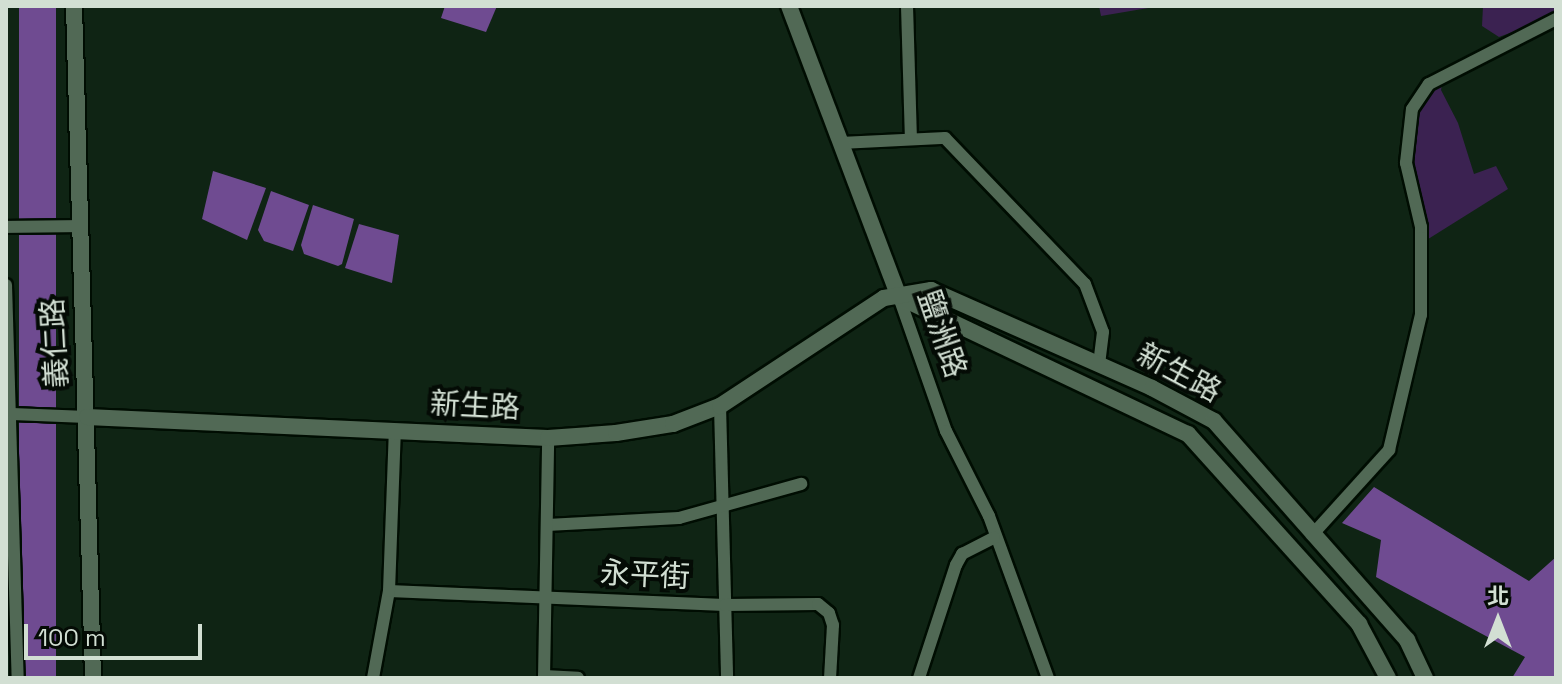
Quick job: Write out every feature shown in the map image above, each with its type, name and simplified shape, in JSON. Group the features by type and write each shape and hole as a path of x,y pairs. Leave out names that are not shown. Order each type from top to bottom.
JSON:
{"street":[{"name":"義仁路","path":"74,6 79,417 93,678"},
{"name":"鹽洲路","path":"789,6 946,431 989,516 994,538 1048,678"},
{"path":"907,6 907,92 911,138"},
{"path":"1312,535 1389,450 1421,315 1421,227 1406,163 1412,109 1429,84 1556,19"},
{"path":"841,143 945,138 1085,284 1103,332 1099,364"},
{"path":"11,228 76,226"},
{"path":"6,285 18,678"},
{"name":"新生路","path":"12,414 548,438 673,424 720,406 884,298 931,290 1099,364 1214,421 1407,640 1425,678"},
{"name":"新生路","path":"899,297 1188,434 1359,624 1388,678"},
{"path":"720,406 727,678"},
{"path":"373,678 389,591 395,430"},
{"path":"548,438 544,677 578,678"},
{"path":"547,525 658,521 724,507 801,484"},
{"path":"919,678 956,565 962,554 994,538"},
{"name":"永平街","path":"389,591 725,605 818,604 829,613 833,625 830,678"}],"shaded area":[{"path":"19,6 56,6 56,678 19,678"},
{"path":"445,6 497,6 486,32 441,18"},
{"path":"1099,6 1160,6 1101,16"},
{"path":"1483,6 1556,6 1556,16 1499,37 1482,26"},
{"path":"1445,71 1441,90 1458,123 1474,174 1496,166 1508,189 1417,246 1406,149 1410,106"},
{"path":"213,171 266,188 247,240 202,219"},
{"path":"271,191 309,205 293,251 264,241 258,230"},
{"path":"313,205 354,219 342,264 338,266 304,254 301,245"},
{"path":"359,224 399,235 392,283 345,268"},
{"path":"1374,487 1529,581 1556,557 1556,678 1512,678 1525,657 1376,577 1381,540 1342,523"}]}
